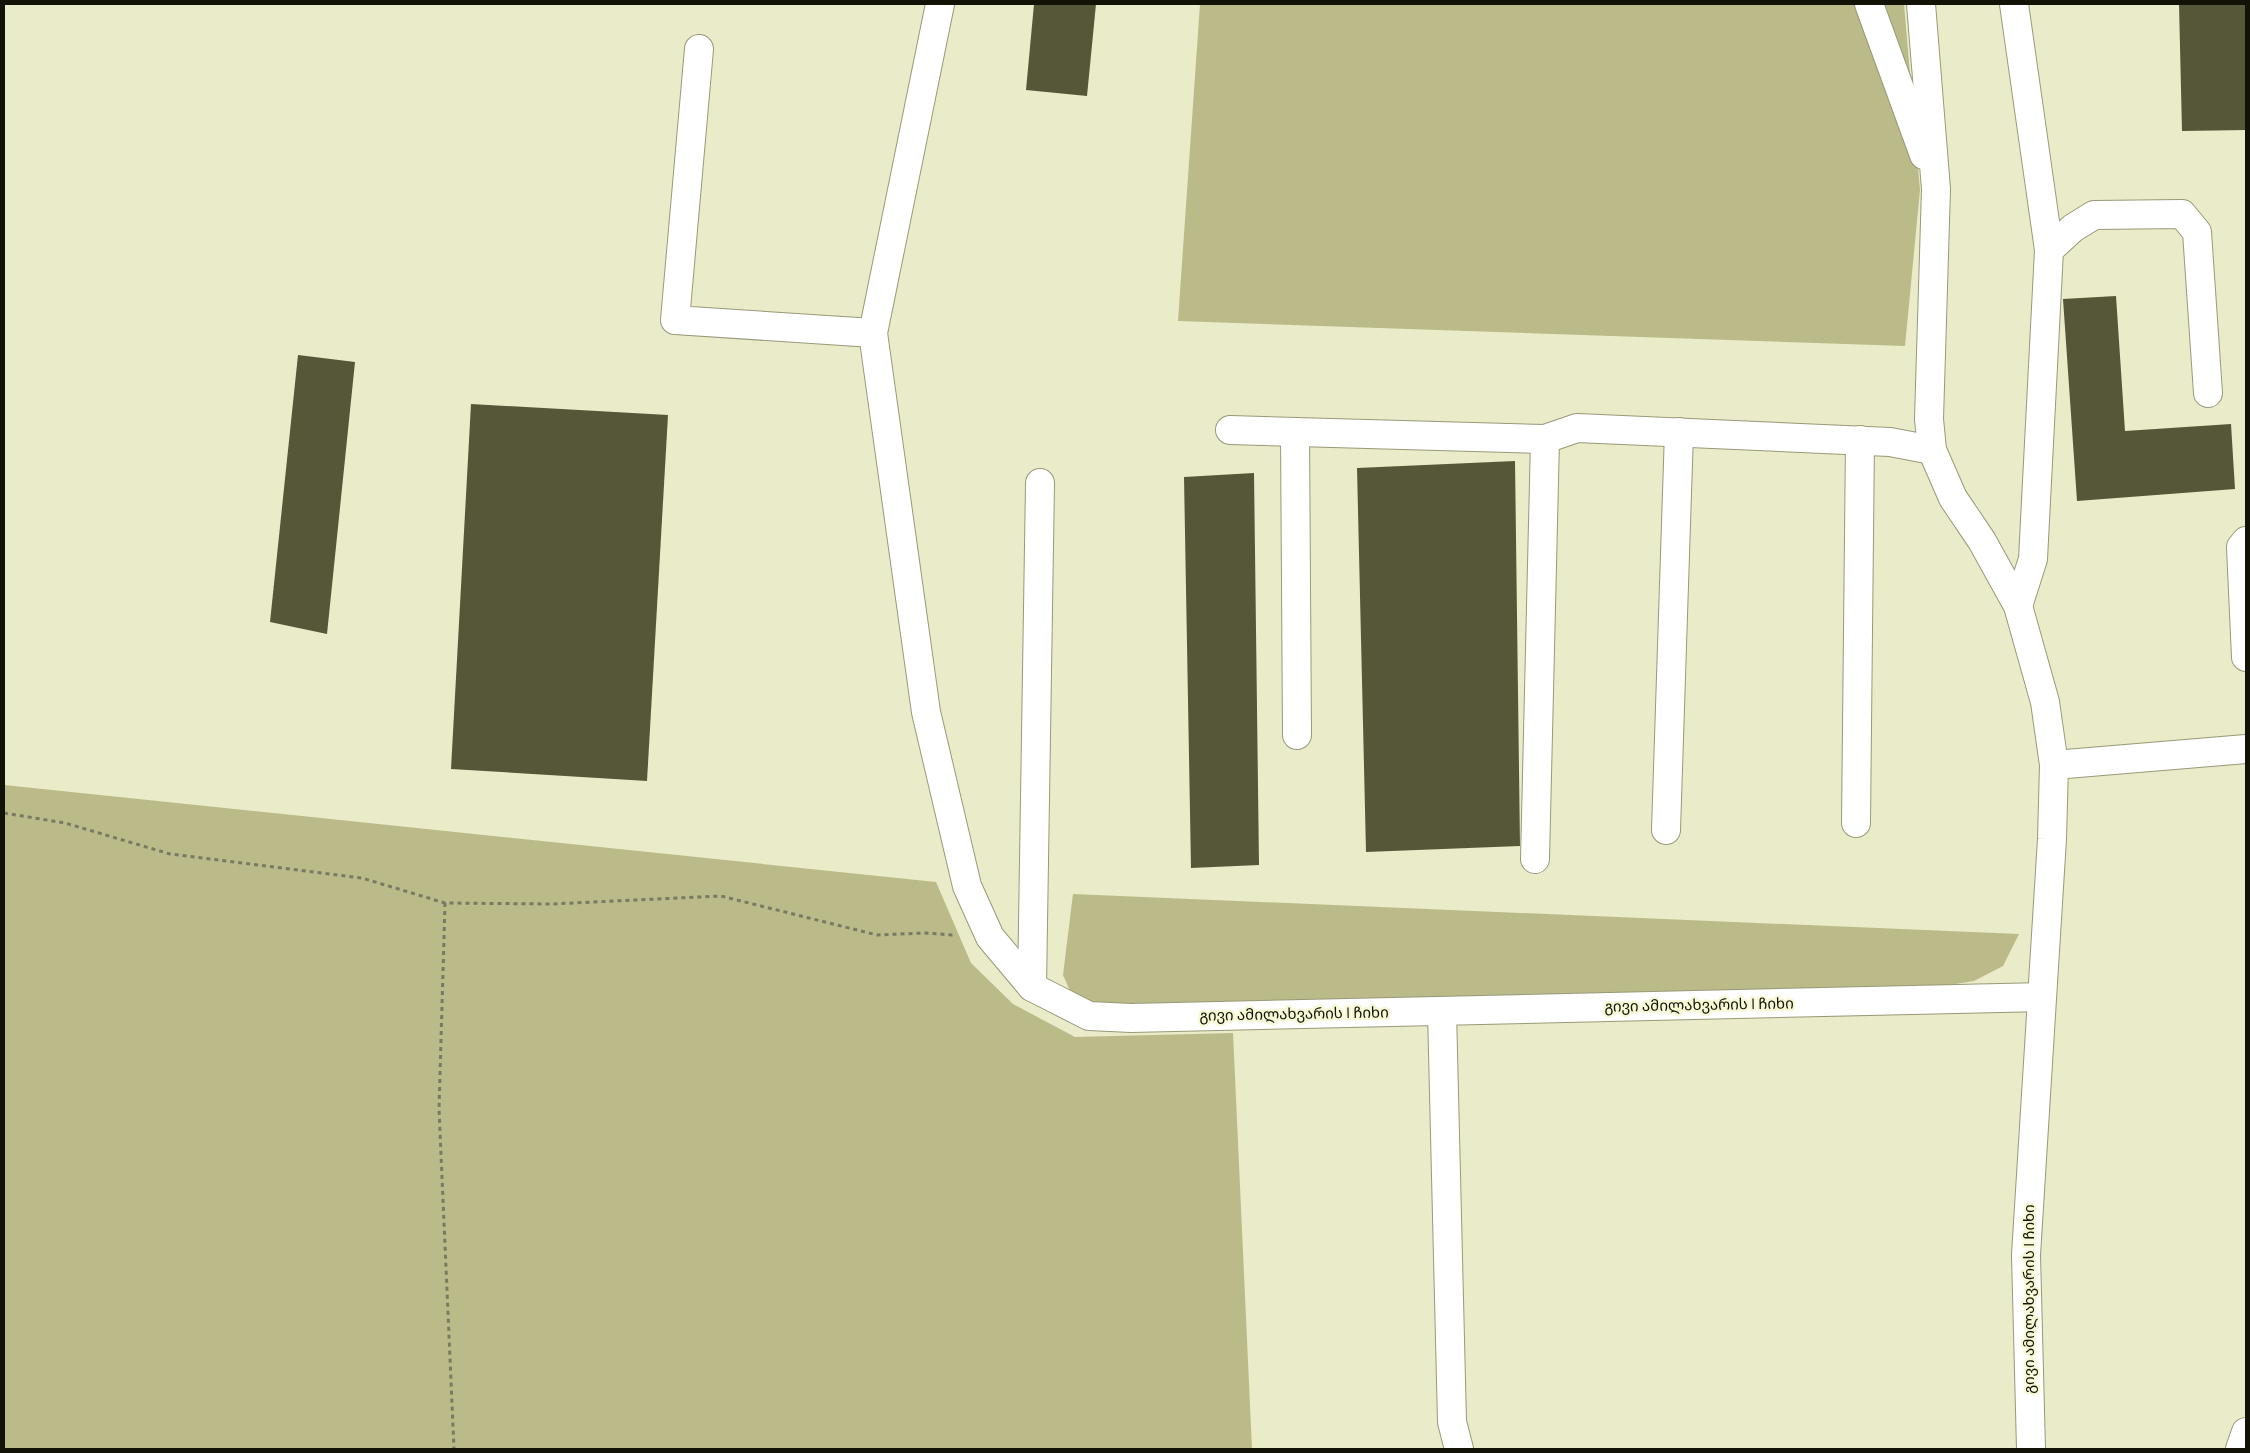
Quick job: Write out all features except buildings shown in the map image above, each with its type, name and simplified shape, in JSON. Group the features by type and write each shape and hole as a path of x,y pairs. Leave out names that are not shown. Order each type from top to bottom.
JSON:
{"street":[{"name":"გივი ამილახვარის I ჩიხი","path":"940,4 873,333 926,712 967,886 990,937 1032,987 1089,1016 1131,1018 2041,996 2026,1255 2031,1449"},
{"path":"1869,4 1936,189"},
{"path":"1921,4 1936,189 1929,419 1932,450 1953,498 1982,541 2018,606 2045,702 2054,765 2052,838 2041,996"},
{"path":"2014,4 2049,250 2033,558 2018,606"},
{"path":"699,49 675,320 873,333"},
{"path":"2049,250 2073,228 2094,215 2182,214 2197,232 2208,394"},
{"path":"1230,430 1544,439 1577,428 1860,440 1890,442 1932,450"},
{"path":"1295,432 1297,735"},
{"path":"1666,830 1679,432"},
{"path":"1535,859 1544,439"},
{"path":"1856,823 1860,440"},
{"path":"1032,987 1040,483"},
{"path":"2246,541 2241,547 2246,657"},
{"path":"2054,765 2246,749"},
{"path":"1442,1011 1452,1422 1459,1449"},
{"path":"2240,1449 2246,1432"}],"path":[{"path":"4,812 65,823 170,854 362,878 445,903 551,904 721,896 877,935 925,933 990,937"},
{"path":"445,903 439,1109 454,1449"}],"green space":[{"path":"1200,4 1904,4 1920,190 1905,346 1178,321"},
{"path":"4,785 936,882 971,963 1013,1004 1075,1037 1233,1033 1252,1449 4,1449"},
{"path":"1073,894 2019,934 2003,966 1974,981 1949,985 1103,1008 1071,993 1063,975"}]}
